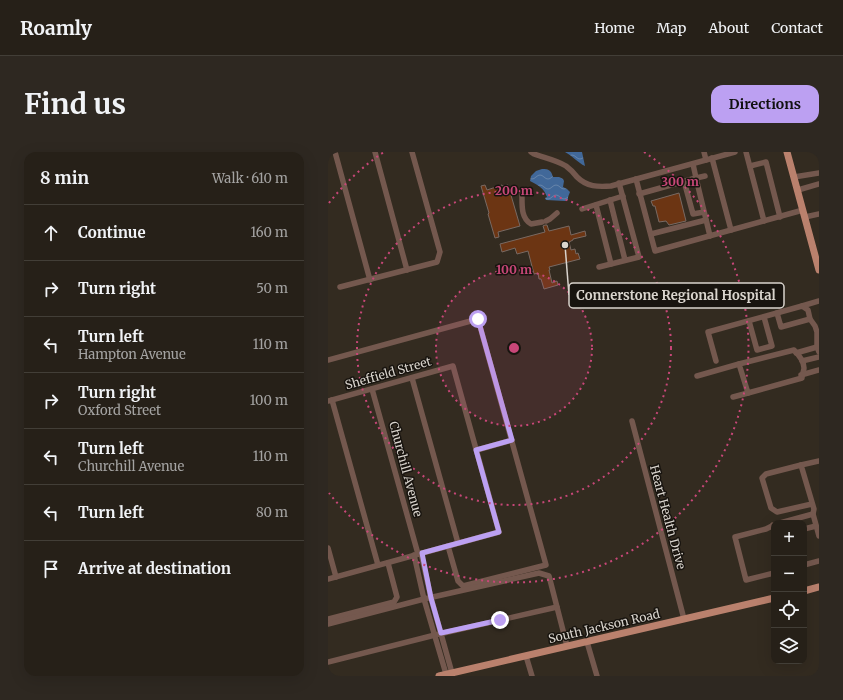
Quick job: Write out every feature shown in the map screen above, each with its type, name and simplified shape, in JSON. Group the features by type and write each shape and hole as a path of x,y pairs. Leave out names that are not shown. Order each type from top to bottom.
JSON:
{"main road":[{"path":"787,152 819,270"},
{"path":"807,590 819,587"},
{"name":"South Jackson Road","path":"446,674 771,599"}],"street":[{"path":"335,152 370,280"},
{"path":"375,152 407,270"},
{"path":"340,287 437,262 440,252 412,152"},
{"path":"531,152 558,161 568,167 579,179 590,186 601,187 735,152"},
{"path":"704,152 709,159 731,230"},
{"path":"746,152 764,221"},
{"path":"750,166 766,162 780,217"},
{"path":"692,164 710,236"},
{"path":"794,176 819,172"},
{"path":"639,194 705,176"},
{"path":"636,179 655,251 780,217 819,214"},
{"path":"684,181 693,214 704,212"},
{"path":"599,267 639,257 619,183"},
{"path":"798,190 819,184"},
{"path":"522,196 523,214 526,221 531,224 536,224 550,219 557,213"},
{"path":"582,209 623,196"},
{"path":"610,200 625,260"},
{"path":"596,204 611,264"},
{"path":"650,234 706,220"},
{"path":"716,361 708,332 819,301"},
{"path":"796,353 818,350 817,332 815,326 810,319 808,310 802,306"},
{"path":"777,313 781,327 810,319"},
{"path":"749,321 757,350 772,346 764,316"},
{"path":"328,360 478,319 546,565 464,586 458,582 448,546"},
{"path":"697,376 794,350 802,361 804,368 801,376 802,378 733,398"},
{"path":"802,361 819,356"},
{"path":"739,364 748,393"},
{"name":"Sheffield Street","path":"330,401 453,366 476,450"},
{"path":"801,376 819,370"},
{"path":"412,378 458,543"},
{"name":"Churchill Avenue","path":"372,389 431,598 446,674"},
{"path":"330,401 378,565"},
{"name":"Heart Health Drive","path":"632,421 684,619"},
{"path":"328,579 499,532 476,450 512,440"},
{"path":"812,504 777,512 771,508 762,478 766,474 819,461"},
{"path":"801,465 815,512 816,526 819,536"},
{"path":"794,508 796,519"},
{"path":"792,520 815,512"},
{"path":"807,528 816,526"},
{"path":"771,528 735,537 746,580 771,574"},
{"path":"328,548 336,577"},
{"name":"Churchill Avenue","path":"418,554 424,599 438,634"},
{"path":"807,564 819,561"},
{"path":"328,619 394,602 397,598 388,563"},
{"path":"328,624 424,599 539,573 549,576 567,646"},
{"path":"328,662 438,634 557,607"},
{"path":"587,642 597,676"},
{"path":"526,656 532,676"}],"water":[{"path":"565,152 582,152 585,166 571,155"},
{"path":"542,169 549,170 553,177 563,179 563,187 570,192 568,200 546,200 546,194 542,189 530,181 531,176 536,171"}],"building":[{"path":"485,185 487,190 502,185 508,185 520,226 498,232 499,237 495,238 481,186"},
{"path":"679,193 686,221 669,225 666,221 659,222 655,206 653,206 651,201"},
{"path":"547,225 549,231 569,226 571,235 585,231 586,236 573,239 569,242 571,250 575,249 576,254 578,253 580,259 549,267 552,283 557,281 558,285 544,289 538,273 534,274 528,251 517,254 515,248 502,252 500,244 545,232 543,226"}],"place":[{"name":"Connerstone Regional Hospital","path":"565,245"}],"route":[{"path":"478,319 512,440 476,450 499,532 422,553 431,598 441,633 500,620"}]}
